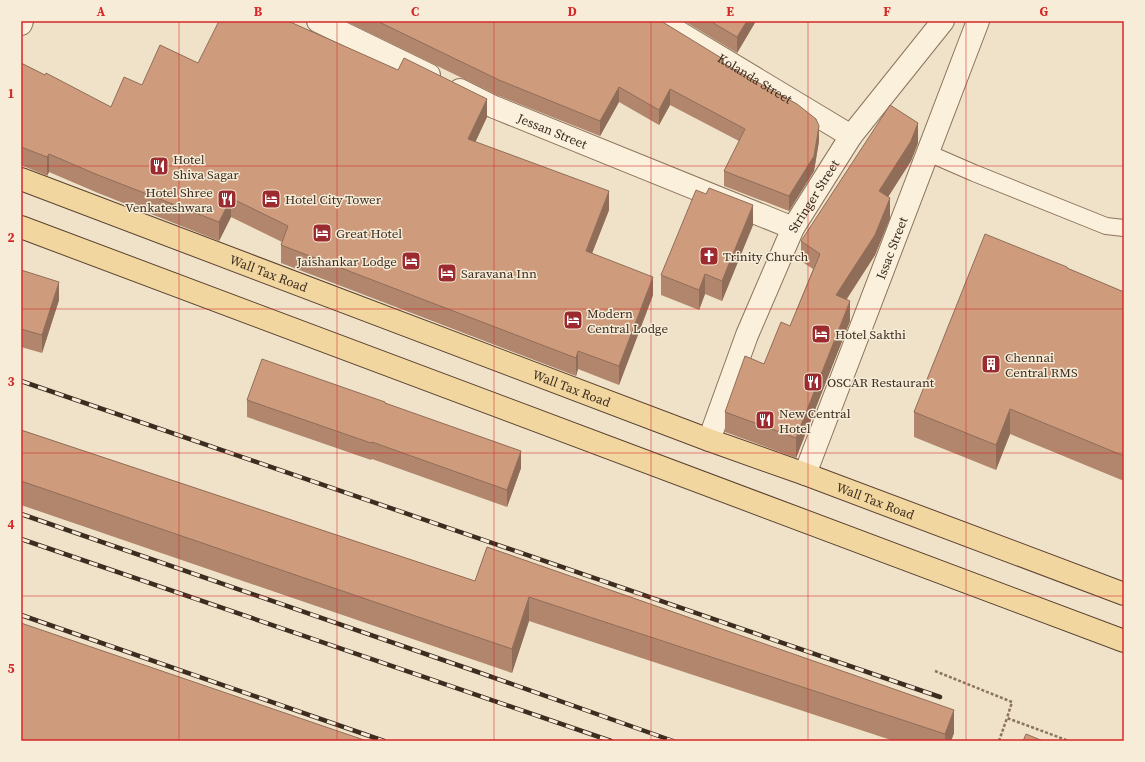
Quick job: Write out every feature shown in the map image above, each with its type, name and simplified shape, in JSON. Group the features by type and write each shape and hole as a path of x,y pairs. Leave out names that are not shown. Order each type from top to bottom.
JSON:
{"main road":[{"name":"Wall Tax Road","path":"21,179 709,440 805,474 1124,594"},
{"path":"21,227 1124,641"}],"street":[{"name":"Jessan Street","path":"318,21 494,107 793,228"},
{"name":"Kolanda Street","path":"660,21 851,136"},
{"name":"Stringer Street","path":"709,440 747,335 793,228 851,136 943,21"},
{"name":"Issac Street","path":"805,474 978,21"}],"lane":[{"path":"928,153 1106,226 1124,228"}],"path":[{"path":"935,671 1012,702 999,741"},
{"path":"1007,718 1069,741"}],"building":[{"path":"219,21 288,21 398,70 404,58 487,99 468,139 609,191 586,251 653,277 619,366 578,351 576,358 281,245 288,226 231,198 219,222 98,175 49,154 47,157 21,147 21,63 45,75 46,73 111,107 124,77 142,85 160,45 198,63"},
{"path":"377,21 661,21 723,59 721,62 797,104 816,119 819,126 814,156 789,196 724,171 745,129 670,89 659,110 619,87 600,121 499,80"},
{"path":"710,21 747,21 737,37"},
{"path":"890,105 918,123 911,141 879,191 890,198 875,235 836,295 850,301 796,438 725,412 745,356 764,364 781,322 790,326 820,254 801,241"},
{"name":"Trinity Church","path":"709,188 753,205 722,281 705,274 699,290 661,275 696,190 706,194"},
{"path":"985,234 1124,292 1124,456 1010,409 996,445 914,412"},
{"path":"21,270 59,282 42,335 21,329"},
{"path":"262,359 521,451 507,490 247,400"},
{"path":"21,430 475,581 487,547 954,710 945,734 529,597 512,649 21,481"},
{"path":"21,623 367,741 21,741"},
{"path":"1026,734 1043,741 1023,741"}],"railway":[{"path":"21,381 940,697"},
{"path":"21,514 673,741"},
{"path":"21,539 611,741"},
{"path":"21,615 384,741"}],"place":[{"name":"Hotel Shiva Sagar","path":"159,166"},
{"name":"Hotel Shree Venkateshwara","path":"227,199"},
{"name":"Hotel City Tower","path":"271,199"},
{"name":"Great Hotel","path":"322,233"},
{"name":"Trinity Church","path":"709,256"},
{"name":"Jaishankar Lodge","path":"411,261"},
{"name":"Saravana Inn","path":"447,273"},
{"name":"Modern Central Lodge","path":"573,320"},
{"name":"Hotel Sakthi","path":"821,334"},
{"name":"Chennai Central RMS","path":"991,364"},
{"name":"OSCAR Restaurant","path":"813,382"},
{"name":"New Central Hotel","path":"765,420"}]}
